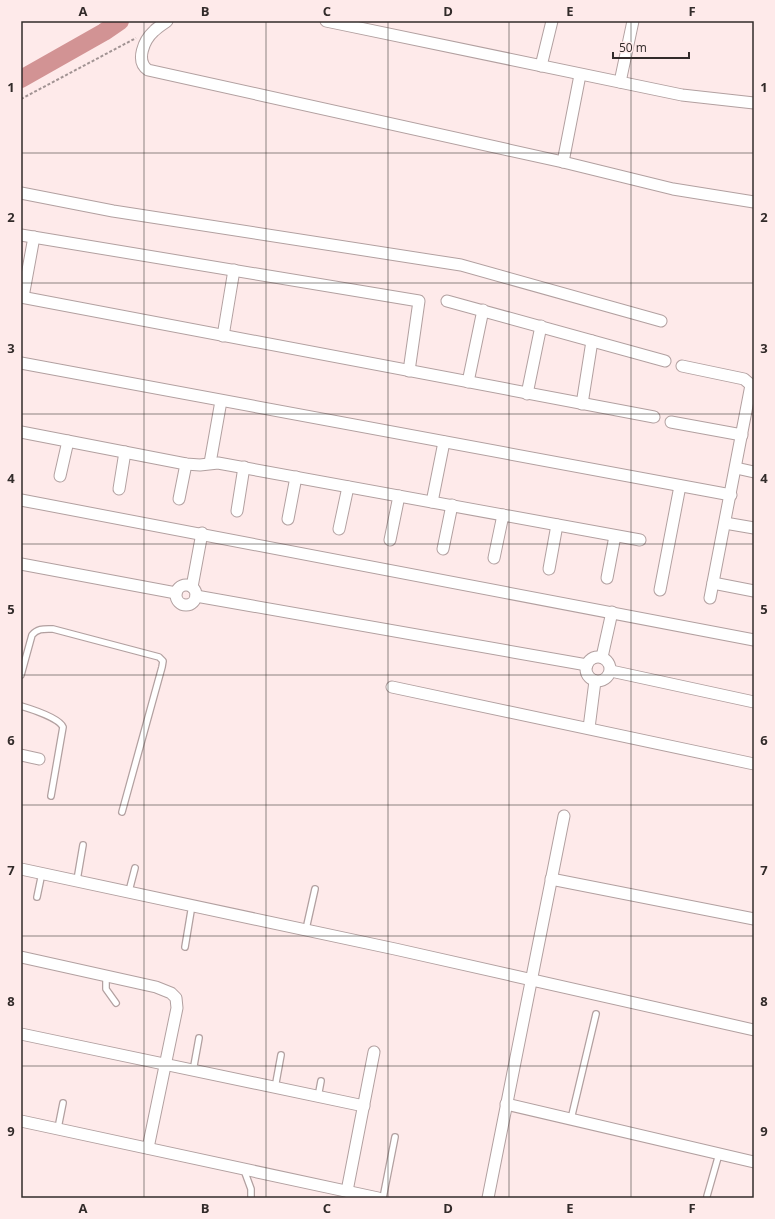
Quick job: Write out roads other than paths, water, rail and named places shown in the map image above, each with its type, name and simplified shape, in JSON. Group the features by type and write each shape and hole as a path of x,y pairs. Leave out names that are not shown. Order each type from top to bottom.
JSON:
{"street":[{"path":"167,21 154,31 146,42 141,60 143,66 148,70 563,162 673,189 754,202"},
{"path":"326,21 682,95 754,102"},
{"path":"541,66 552,21"},
{"path":"620,82 633,21"},
{"path":"563,162 580,75"},
{"path":"21,193 113,211 460,265 661,321"},
{"path":"21,235 419,301 409,371"},
{"path":"34,237 22,297 654,417"},
{"path":"223,336 234,270"},
{"path":"447,301 665,361"},
{"path":"468,382 483,310"},
{"path":"527,394 541,326"},
{"path":"582,404 592,341"},
{"path":"21,363 731,495"},
{"path":"682,366 744,379 751,385 750,415 742,435 726,523 710,598"},
{"path":"210,463 221,401"},
{"path":"671,422 742,435"},
{"path":"21,432 186,464 200,465 210,463 244,467 640,540"},
{"path":"60,476 68,441"},
{"path":"432,502 444,442"},
{"path":"119,488 125,452"},
{"path":"179,499 186,464"},
{"path":"237,511 244,467"},
{"path":"736,468 754,472"},
{"path":"288,519 296,477"},
{"path":"660,590 680,486"},
{"path":"339,529 348,487"},
{"path":"390,540 399,496"},
{"path":"21,500 202,533 754,640"},
{"path":"443,549 452,505"},
{"path":"494,558 503,515"},
{"path":"726,523 754,528"},
{"path":"549,569 557,525"},
{"path":"202,533 194,591 195,601 185,606 177,600 176,593 182,586 194,591 587,665"},
{"path":"607,578 615,536"},
{"path":"21,564 176,593"},
{"path":"713,583 754,591"},
{"path":"602,658 612,612"},
{"path":"602,658 609,663 611,671 603,680 595,681 588,676 586,669 587,665 592,659 602,658"},
{"path":"611,671 754,702"},
{"path":"589,728 595,681"},
{"path":"392,687 754,764"},
{"path":"21,754 39,759"},
{"path":"488,1198 550,879 564,816"},
{"path":"21,869 306,929 754,1030"},
{"path":"550,879 754,919"},
{"path":"21,957 156,987 171,993 176,998 177,1008 148,1148"},
{"path":"21,1034 364,1106"},
{"path":"347,1191 374,1052"},
{"path":"506,1104 754,1162"},
{"path":"21,1121 378,1198"}],"lane":[{"path":"21,675 32,635 36,630 42,629 53,629 159,657 163,661 122,812"},
{"path":"21,706 50,717 61,723 63,728 51,796"},
{"path":"77,880 83,845"},
{"path":"129,891 135,868"},
{"path":"37,897 42,873"},
{"path":"306,929 315,889"},
{"path":"185,947 192,904"},
{"path":"106,976 106,989 116,1003"},
{"path":"571,1119 596,1014"},
{"path":"193,1071 199,1038"},
{"path":"275,1088 281,1055"},
{"path":"318,1097 321,1081"},
{"path":"58,1128 63,1103"},
{"path":"383,1198 395,1137"},
{"path":"707,1196 719,1154"},
{"path":"244,1169 251,1189 251,1198"}],"waterway":[{"path":"21,79 104,32 120,21"}]}
